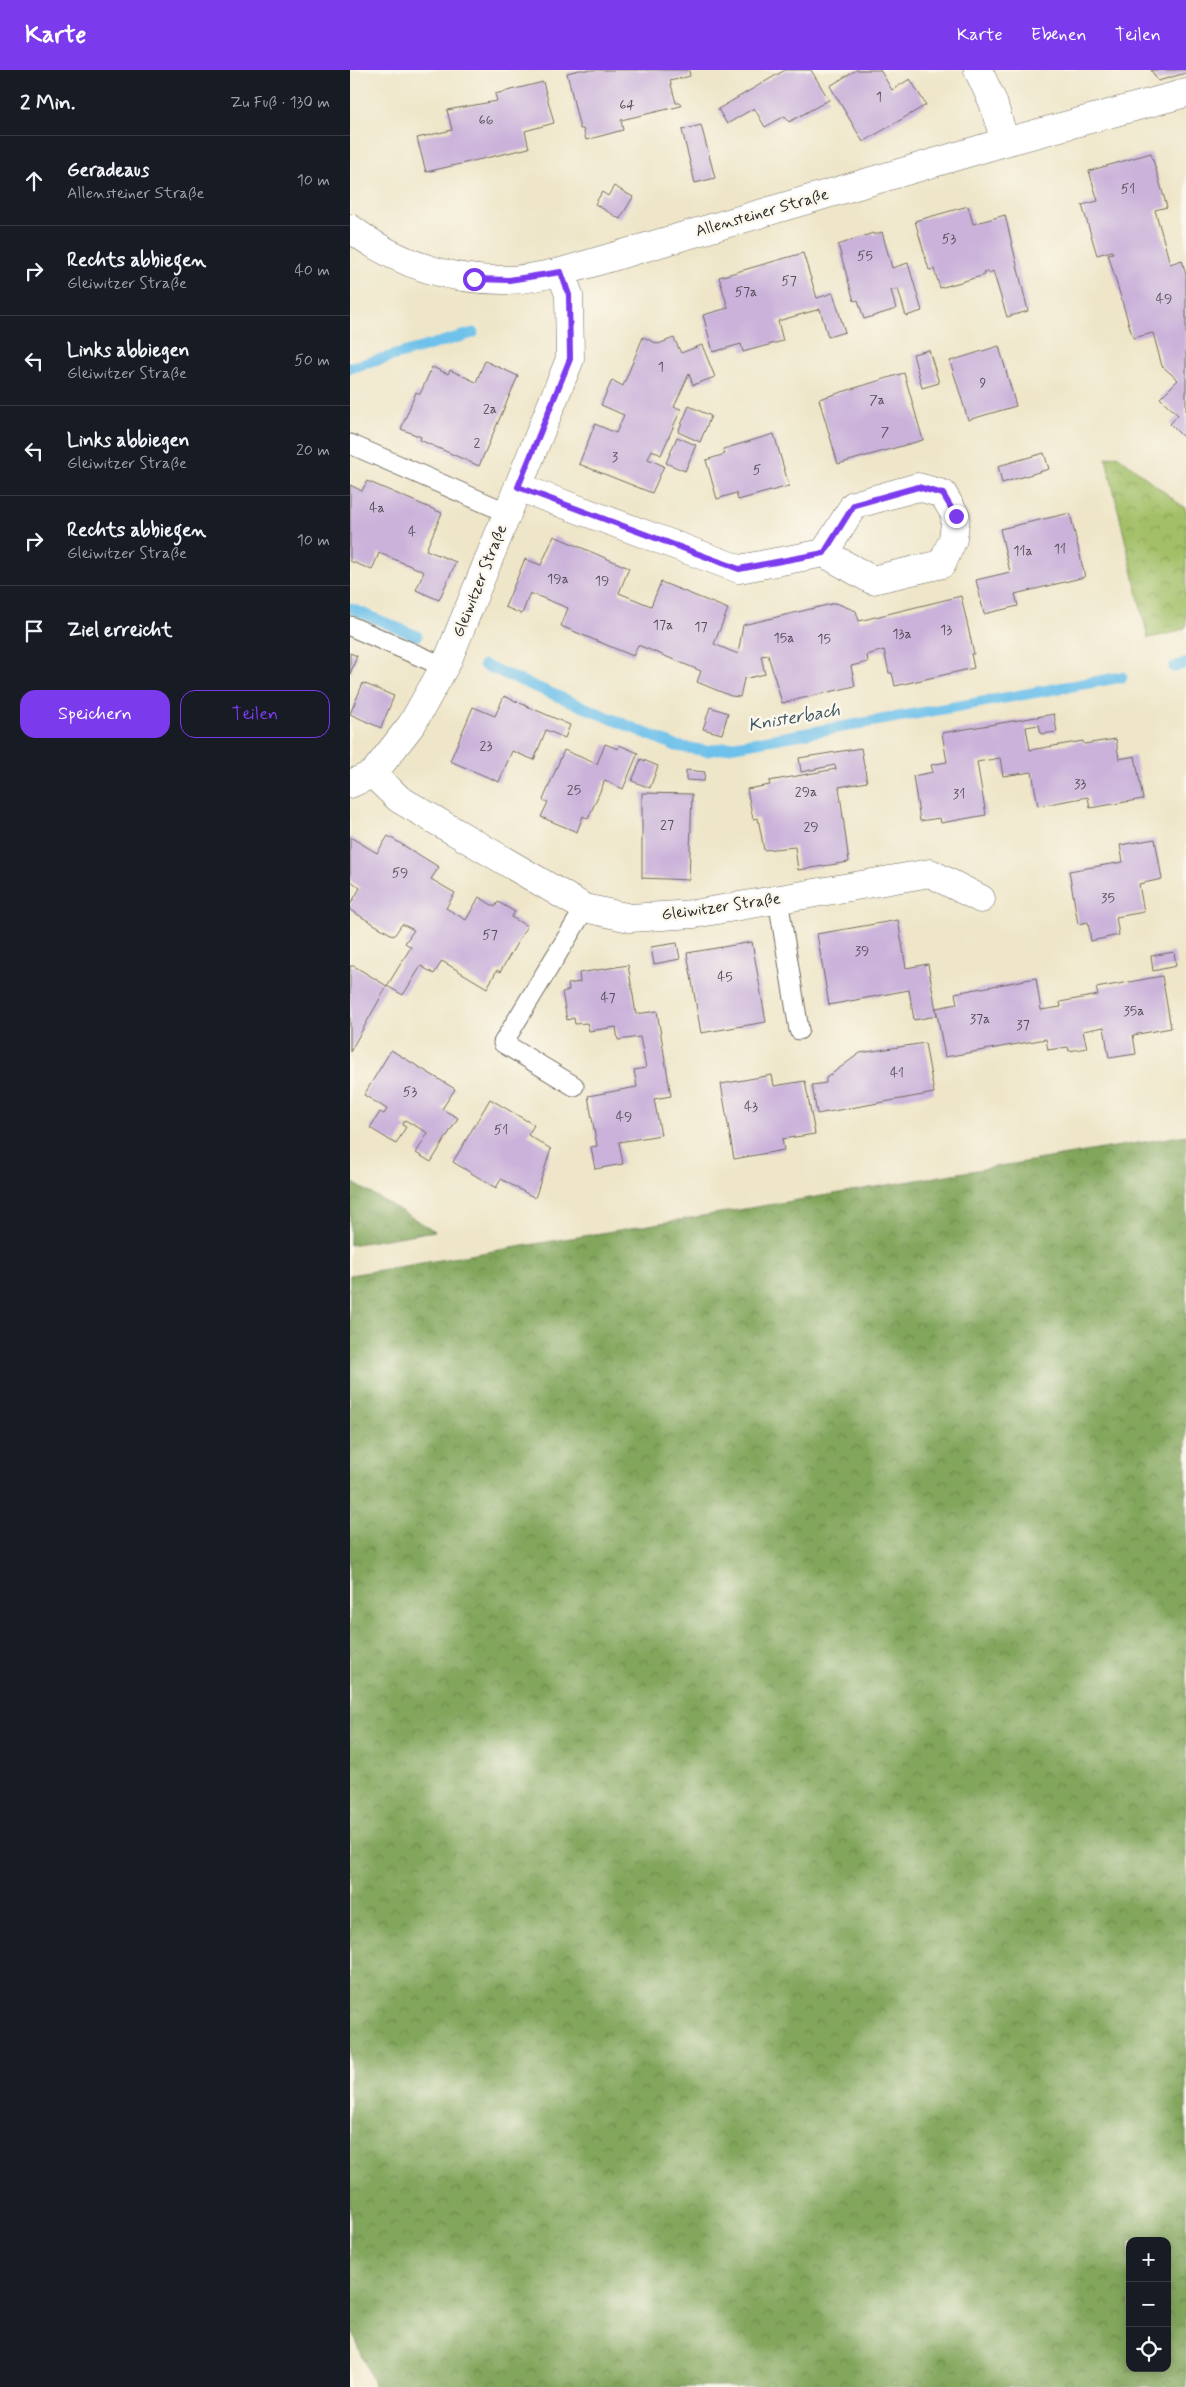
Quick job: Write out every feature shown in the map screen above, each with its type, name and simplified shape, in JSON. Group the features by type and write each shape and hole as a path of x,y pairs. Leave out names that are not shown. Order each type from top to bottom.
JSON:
{"street":[{"path":"978,70 993,102 1005,142"},
{"name":"Allensteiner Straße","path":"350,228 375,248 426,270 474,279 509,280 561,272 1005,142 1184,102"},
{"name":"Gleiwitzer Straße","path":"561,272 569,295 570,359 445,667 412,724 362,779 585,908 630,918 694,914 930,873 981,899"},
{"path":"518,487 739,569 824,553 872,580 942,564 953,539 956,516 943,494 918,487 854,505 824,553"}],"lane":[{"path":"350,444 508,513"},
{"path":"350,626 445,667"},
{"path":"778,899 799,1030"},
{"path":"574,1086 503,1043 585,908"}],"green space":[{"path":"1117,455 1186,509 1186,627 1173,633 1148,638 1106,458"},
{"path":"1186,1135 1186,2387 375,2387 350,2325 350,1275"},
{"path":"350,1181 435,1231 350,1245"}],"building":[{"path":"579,70 689,70 690,76 670,81 676,103 680,103 681,106 621,120 623,130 586,140 583,129 580,129 567,73"},
{"path":"785,70 811,70 829,100 789,122 785,116 765,127 754,108 727,124 718,109"},
{"path":"856,70 880,70 892,90 910,79 926,105 863,142 830,86"},
{"path":"1151,70 1186,70 1186,73 1158,81"},
{"path":"543,82 554,123 525,131 529,148 426,172 417,138 452,130 447,110 497,101 495,94"},
{"path":"701,125 715,178 695,183 682,130"},
{"path":"1151,153 1167,207 1155,210 1170,264 1182,260 1186,275 1186,440 1170,424 1178,415 1160,398 1178,380 1162,366 1153,333 1133,338 1108,254 1113,253 1112,251 1097,255 1082,205 1098,201 1089,171"},
{"path":"614,186 633,197 620,219 595,204 602,192 608,196"},
{"path":"968,206 973,224 1005,215 1028,311 1007,317 993,271 990,273 984,271 985,275 940,288 934,269 929,270 915,221"},
{"path":"882,232 892,268 908,263 922,311 906,316 898,289 891,290 896,309 864,319 858,300 854,301 838,245 873,233 874,235"},
{"path":"803,253 817,298 833,293 845,332 828,337 820,309 778,321 783,341 743,352 741,344 713,352 703,315 728,308 719,277"},
{"path":"643,337 658,344 674,338 681,353 702,345 715,377 693,385 689,374 674,407 681,409 661,455 652,450 648,459 664,466 652,493 579,464 595,424 616,433 624,415 601,405 612,380 623,386"},
{"path":"999,346 1016,406 968,420 950,361"},
{"path":"929,350 939,383 922,388 913,354"},
{"path":"485,361 518,376 479,466 420,440 421,437 401,429 416,392 420,394 432,367 448,374 450,370 476,382"},
{"path":"904,373 923,440 838,464 819,399"},
{"path":"689,406 711,416 700,442 678,432"},
{"path":"774,434 789,486 738,500 736,493 717,499 706,460 725,454 723,449"},
{"path":"677,437 696,445 685,471 666,463"},
{"path":"1044,453 1049,469 1002,483 998,466"},
{"path":"367,481 442,513 426,550 456,562 439,600 416,590 424,572 418,569 379,553 372,570 350,561 350,485 362,491"},
{"path":"1070,513 1085,577 1015,594 1018,606 984,614 976,580 1010,572 1000,529"},
{"path":"554,536 629,568 619,593 651,606 661,582 728,609 714,644 738,654 743,625 836,603 856,611 859,621 961,596 974,654 971,654 974,668 895,686 892,673 889,673 884,650 867,655 868,662 851,666 855,686 782,703 768,655 761,656 765,674 744,679 740,697 731,696 697,682 701,671 638,645 633,656 561,626 568,608 530,593 522,614 505,607 525,559 541,565"},
{"path":"350,653 357,656 350,674"},
{"path":"363,683 394,696 381,728 350,714"},
{"path":"504,696 570,725 565,738 546,730 534,760 512,751 499,782 450,761 473,707 495,716"},
{"path":"710,707 728,713 722,734 703,729"},
{"path":"1054,714 1057,732 1041,734 1039,725 1026,727 1030,750 1083,741 1084,744 1116,739 1119,759 1135,756 1143,799 1090,808 1088,797 1038,806 1032,772 1003,776 1000,758 977,762 986,815 941,823 940,818 920,821 913,776 933,772 931,765 947,762 942,733"},
{"path":"605,744 618,749 619,745 638,753 623,789 605,780 588,819 583,816 577,832 541,817 548,802 543,800 564,750 597,764"},
{"path":"861,748 867,782 839,787 849,862 798,870 795,847 764,850 758,818 753,819 747,789 770,785 769,781 836,769 835,765 801,772 799,758"},
{"path":"641,759 658,766 650,788 632,781"},
{"path":"686,770 705,772 704,781 686,780"},
{"path":"642,793 692,794 689,880 642,878"},
{"path":"388,836 439,867 431,879 455,893 446,908 466,920 479,897 495,907 498,902 515,912 511,917 527,926 500,972 497,970 487,988 442,961 434,974 421,966 403,995 387,986 411,947 405,943 414,930 402,924 394,936 350,910 350,905 360,888 350,880 350,837 377,853"},
{"path":"1155,839 1162,879 1139,884 1144,912 1116,917 1119,935 1091,941 1088,922 1078,924 1069,871 1123,862 1120,845"},
{"path":"898,920 906,968 928,964 937,1016 914,1020 909,990 829,1005 817,934"},
{"path":"752,942 766,1022 701,1033 687,953"},
{"path":"677,943 680,959 654,964 651,947"},
{"path":"1174,952 1176,966 1153,971 1151,956"},
{"path":"628,965 636,1014 657,1011 671,1096 654,1099 661,1135 619,1142 623,1164 595,1169 591,1147 597,1146 588,1096 637,1087 634,1070 646,1068 640,1037 618,1040 616,1027 589,1031 587,1023 575,1024 574,1018 567,1020 562,992 569,990 568,984 580,982 579,973"},
{"path":"350,966 354,966 387,986 350,1052"},
{"path":"1162,976 1171,1028 1133,1035 1136,1054 1109,1058 1104,1027 1083,1031 1087,1048 1069,1051 1068,1047 1048,1050 1046,1039 945,1057 936,1008 957,1004 955,993 1036,978 1041,1010 1061,1007 1060,1002 1098,995 1096,988"},
{"path":"925,1043 934,1093 817,1114 812,1085 826,1083 826,1078 860,1053"},
{"path":"391,1050 455,1089 442,1109 458,1118 431,1162 416,1153 428,1133 405,1120 402,1125 406,1127 396,1144 370,1128 380,1112 384,1114 387,1109 364,1095"},
{"path":"772,1075 774,1086 805,1081 815,1134 782,1139 784,1150 734,1159 721,1084"},
{"path":"490,1099 534,1125 528,1135 551,1149 535,1198 501,1179 496,1188 453,1162"}],"waterway":[{"path":"350,368 473,333"},
{"name":"Knisterbach","path":"350,608 417,636"},
{"name":"Knisterbach","path":"1174,667 1186,663"},
{"name":"Knisterbach","path":"484,665 676,746 707,751 1122,677"}],"route":[{"path":"474,279 509,280 561,272 569,295 570,359 518,487 739,569 824,553 854,505 918,487 943,494 956,516"}]}
